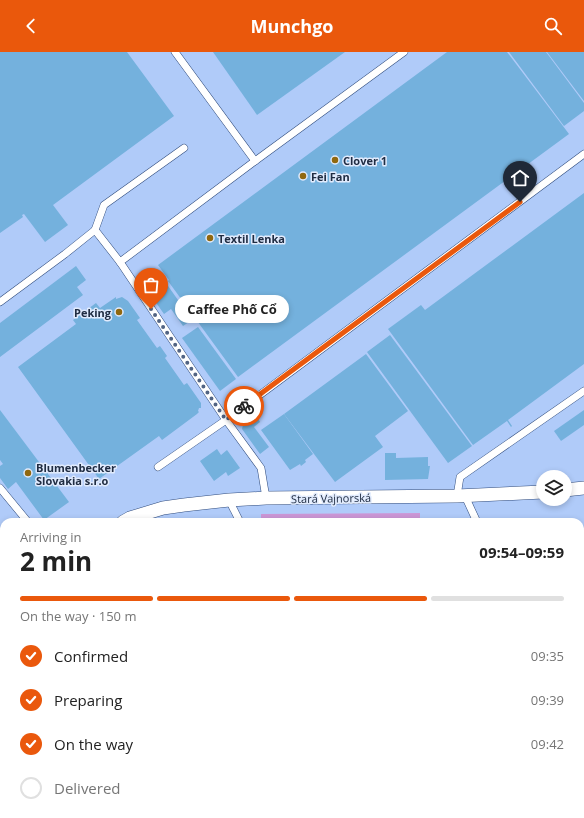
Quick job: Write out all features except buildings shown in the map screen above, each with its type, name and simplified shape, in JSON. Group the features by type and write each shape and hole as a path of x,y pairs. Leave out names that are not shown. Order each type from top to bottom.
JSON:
{"street":[{"path":"572,489 584,488"},
{"name":"Stará Vajnorská","path":"130,518 163,508 229,500 266,498 461,496 536,492"}],"lane":[{"path":"175,52 255,161"},
{"path":"120,262 404,52"},
{"path":"0,302 95,230 104,205 184,148"},
{"path":"158,467 226,420 584,154"},
{"path":"95,230 120,262 226,420 261,468 266,498"},
{"path":"475,518 461,496 460,477 584,391"},
{"path":"0,488 25,518"},
{"path":"229,500 238,518"}],"shaded area":[{"path":"420,513 420,518 261,518 261,514"}],"way so far":[{"path":"151,309 226,420 244,406"}],"place":[{"name":"Clover 1","path":"335,160"},
{"name":"Fei Fan","path":"303,176"},
{"name":"Textil Lenka","path":"210,238"},
{"name":"Caffee Phố Cổ","path":"151,309"},
{"name":"Peking","path":"119,312"},
{"name":"Blumenbecker Slovakia s.r.o","path":"28,473"}],"route":[{"path":"244,406 520,202"}]}
